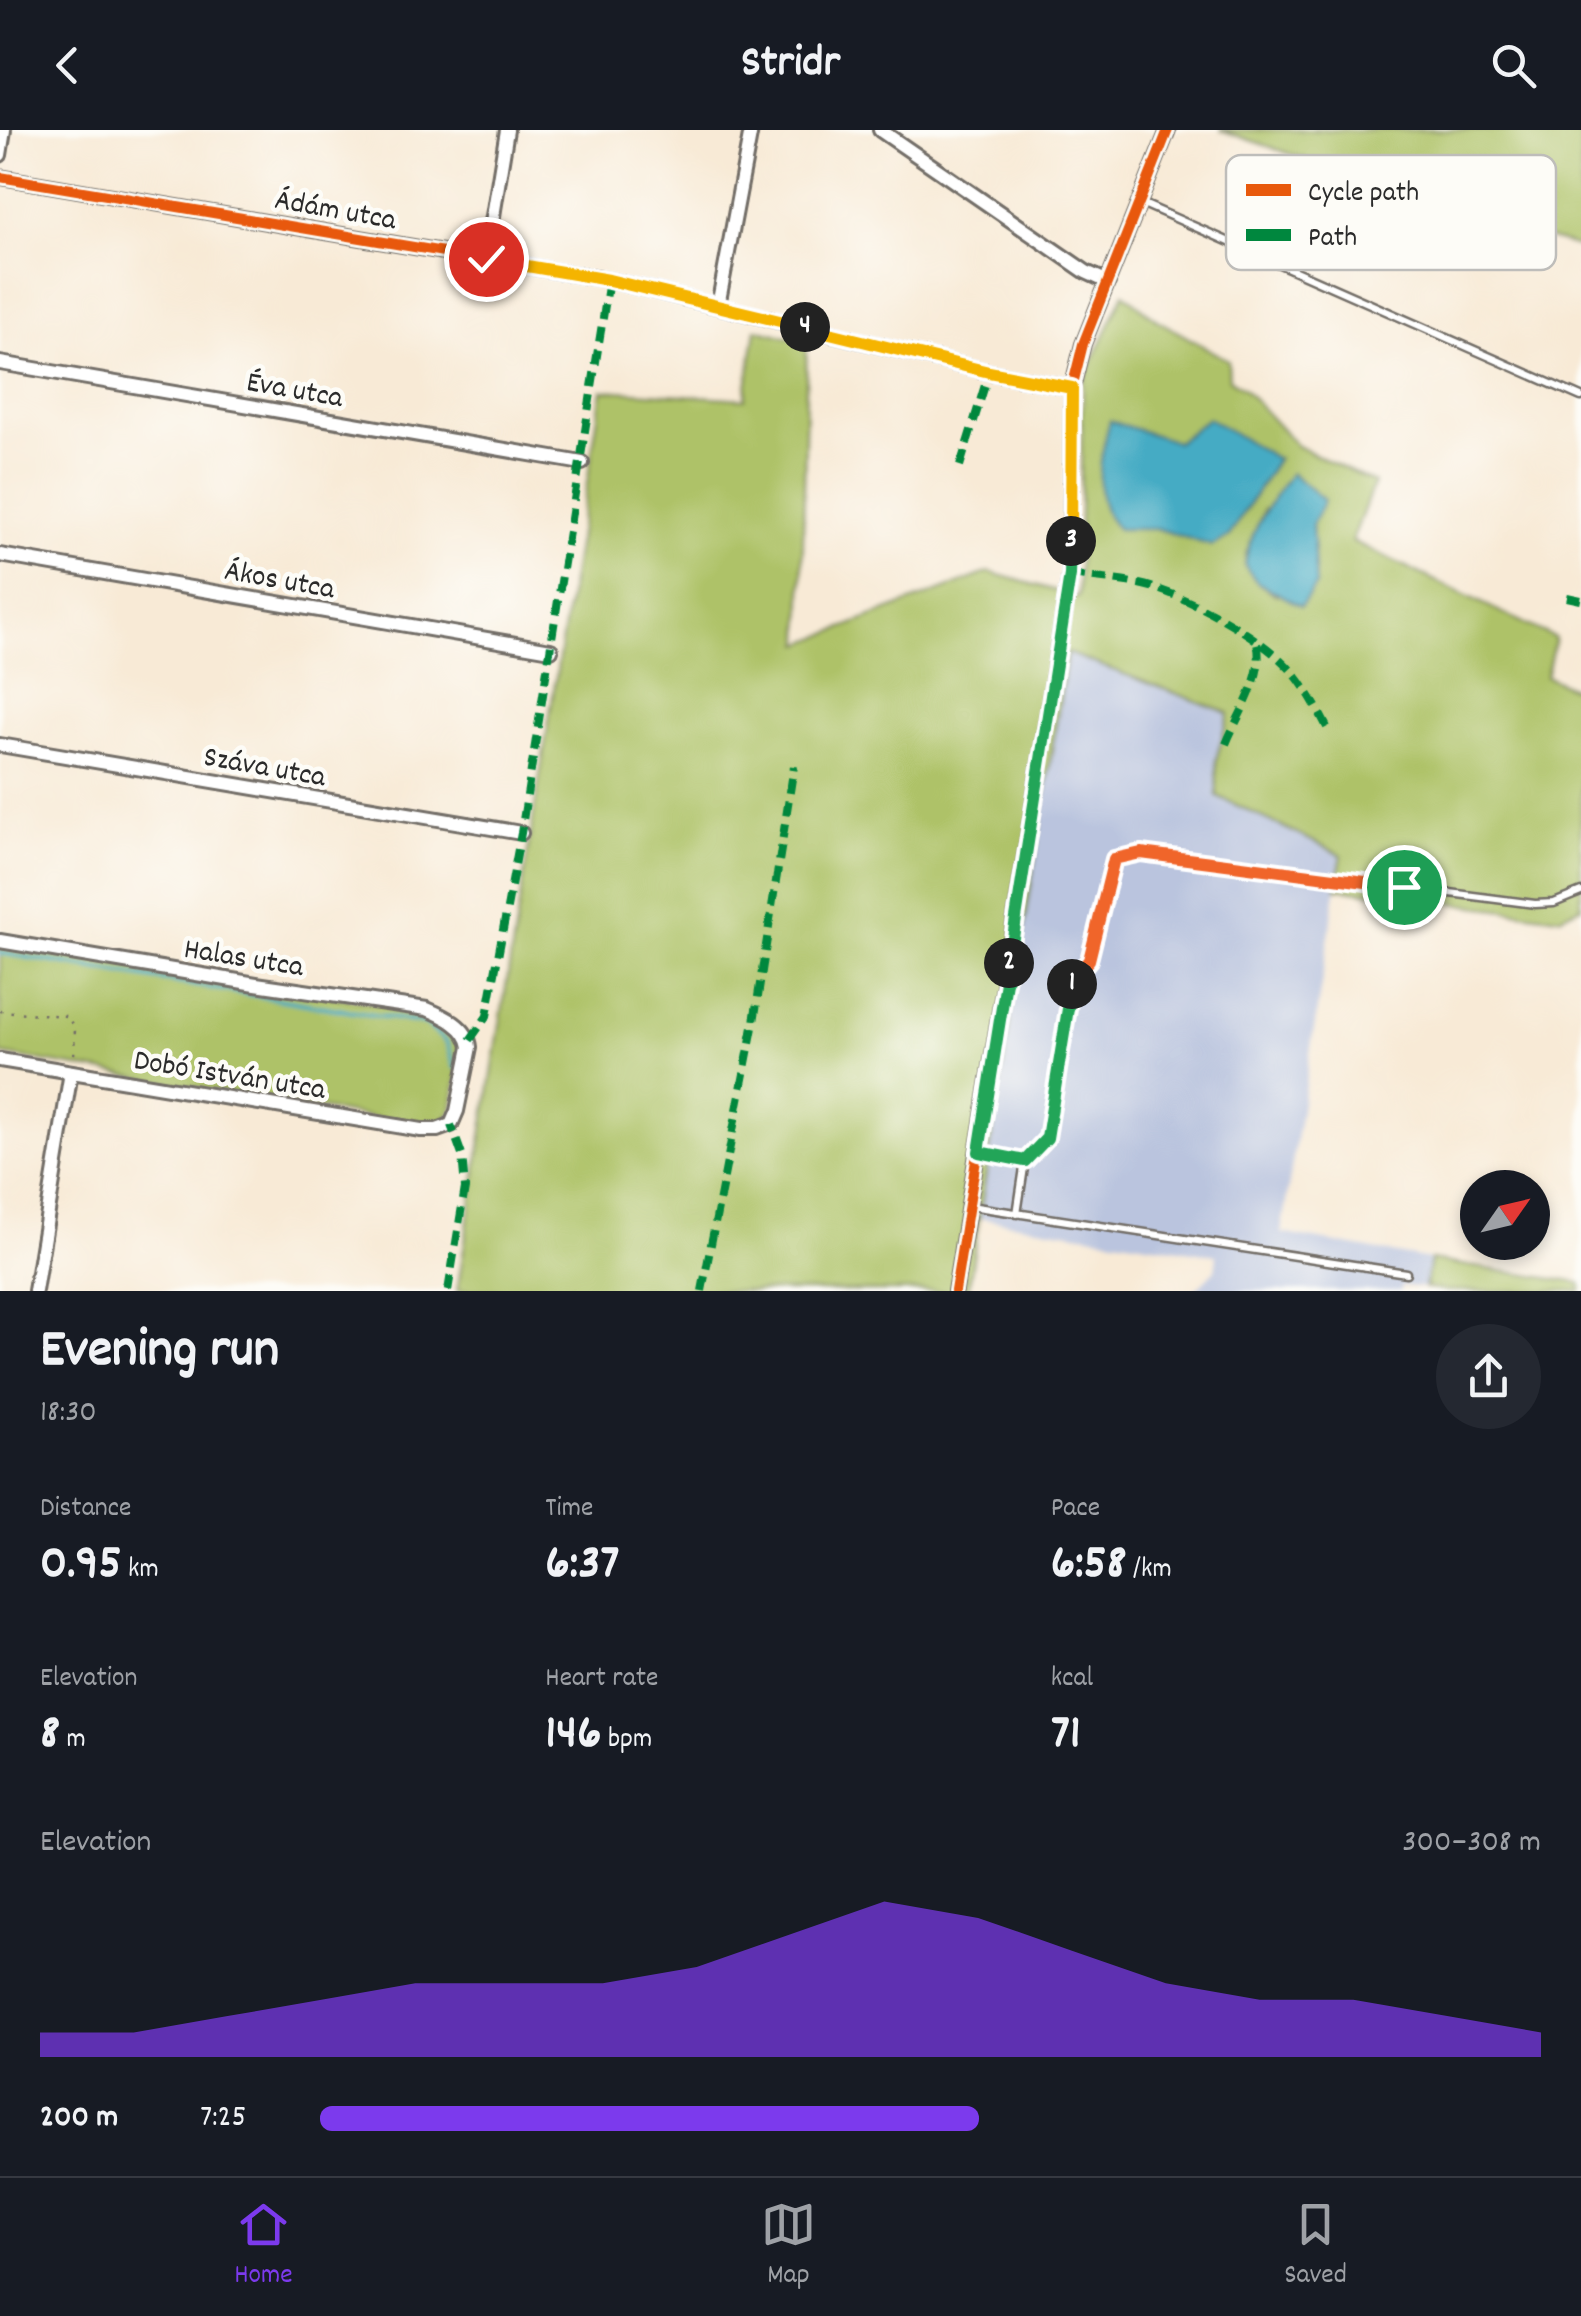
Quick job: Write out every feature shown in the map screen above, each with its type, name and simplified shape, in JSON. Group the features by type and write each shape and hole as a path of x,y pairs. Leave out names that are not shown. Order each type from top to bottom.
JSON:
{"street":[{"path":"0,155 4,130"},
{"path":"486,259 506,130"},
{"path":"718,306 752,130"},
{"path":"880,130 1086,272 1108,282"},
{"path":"955,1291 1070,575 1072,388 1084,344 1168,130"},
{"name":"Ádám utca","path":"0,176 609,280 989,372 1072,388"},
{"name":"Éva utca","path":"0,363 582,462"},
{"name":"Ákos utca","path":"0,555 551,650"},
{"name":"Száva utca","path":"0,745 521,833"},
{"name":"Halas utca","path":"0,940 427,1009 444,1016 470,1040 458,1111 451,1125"},
{"name":"Dobó István utca","path":"0,1060 421,1130 451,1125"},
{"path":"35,1291 71,1072"}],"lane":[{"path":"1140,203 1226,241"},
{"path":"1292,270 1581,397"},
{"path":"1017,1214 1025,1161 1047,1138 1074,978 1089,960 1114,859 1141,853 1535,904 1554,903 1581,892"},
{"path":"979,1152 1025,1161"},
{"path":"970,1206 1406,1274"}],"path":[{"path":"0,1011 66,1016 75,1028 71,1072"}],"shaded area":[{"path":"1067,653 1229,713 1216,760 1217,796 1342,855 1281,1233 1430,1260 1425,1288 1194,1291 1215,1270 1217,1255 979,1218"}],"green space":[{"path":"1220,130 1581,130 1581,248 1556,241 1556,155 1294,155"},
{"path":"1124,293 1157,320 1228,360 1229,379 1244,389 1297,446 1374,483 1352,541 1555,638 1546,676 1581,692 1581,907 1559,917 1336,888 1342,855 1217,796 1216,760 1229,713 1067,653 968,1291 457,1291 602,390 745,399 756,329 807,342 801,644 989,572 1078,597 1083,381","holes":["1277,459 1229,536 1212,546 1159,529 1139,528","1264,509 1312,525 1316,585 1276,595 1257,582 1245,566"]},
{"path":"0,942 428,1012 463,1036 452,1111 441,1122 416,1125 0,1054"},
{"path":"1430,1260 1581,1283 1581,1291 1425,1288"}],"water":[{"path":"1208,418 1277,459 1229,536 1212,546 1159,529 1118,529 1109,518 1101,493 1101,464 1110,421 1177,442"},
{"path":"1291,473 1324,500 1312,525 1316,585 1301,606 1257,582 1245,566 1256,529"}],"waterway":[{"path":"0,953 426,1024 447,1043 455,1068"}],"marked path":[{"path":"470,1040 487,1016 521,833 609,280"},
{"path":"960,466 989,372"},
{"path":"1070,575 1157,589 1239,629 1275,654 1294,674 1330,733"},
{"path":"1567,597 1581,600"},
{"path":"1226,744 1258,668 1257,643"},
{"path":"702,1291 754,1022 794,766"},
{"path":"448,1291 465,1188 462,1155 451,1125"}],"cycle path":[{"path":"955,1291 1070,575 1072,388 1083,344 1168,130"},
{"path":"0,177 609,280 989,372 1072,388"}],"route":[{"path":"486,259 609,280 989,372 1072,388 1070,575 979,1152 1025,1161 1047,1138 1074,978 1089,960 1114,859 1141,853 1404,887"}]}
